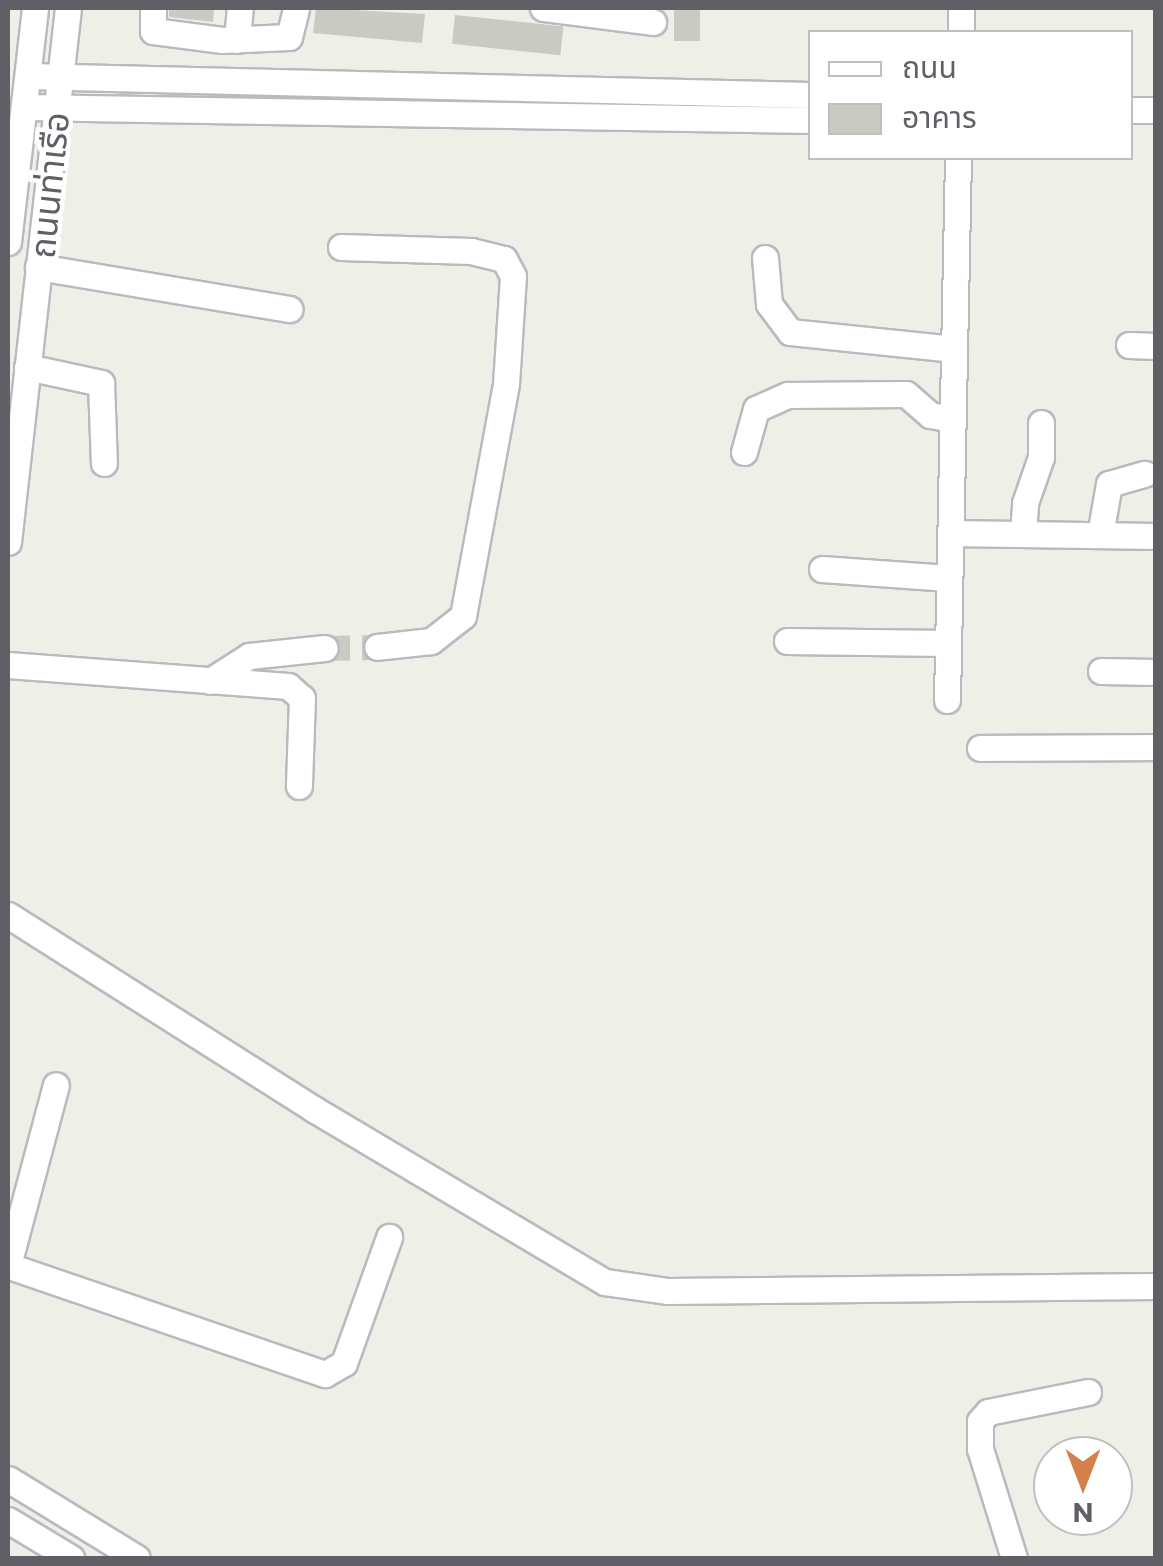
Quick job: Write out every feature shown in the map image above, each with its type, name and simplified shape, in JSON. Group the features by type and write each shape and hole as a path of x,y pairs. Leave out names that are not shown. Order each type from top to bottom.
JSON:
{"street":[{"name":"ถนนท่าเรือ","path":"8,242 36,8"},
{"name":"ถนนท่าเรือ","path":"8,542 68,8"},
{"path":"152,8 153,31 237,40 288,37 296,8"},
{"path":"237,40 240,8"},
{"path":"543,8 590,9 653,22"},
{"path":"28,76 808,95"},
{"path":"25,108 808,120"},
{"path":"946,700 958,160"},
{"path":"341,248 471,251 504,259 512,270 506,384 463,616 431,642 377,646"},
{"path":"765,258 769,304 790,332 954,349"},
{"path":"38,267 290,309"},
{"path":"1129,345 1156,346"},
{"path":"27,367 102,383 104,462"},
{"path":"744,452 756,409 788,395 906,394 930,415 952,420"},
{"path":"1023,534 1026,497 1042,457 1041,423"},
{"path":"1100,535 1108,484 1145,474"},
{"path":"950,533 1156,536"},
{"path":"822,569 949,578"},
{"path":"788,642 948,643"},
{"path":"210,681 249,656 325,648"},
{"path":"8,665 288,686 299,692 299,786"},
{"path":"1101,670 1156,672"},
{"path":"980,748 1156,747"},
{"path":"8,915 314,1110 605,1282 668,1292 1156,1286"},
{"path":"56,1085 8,1266 325,1374 344,1363 389,1237"},
{"path":"1014,1558 980,1449 980,1421 988,1412 1088,1392"},
{"path":"8,1479 137,1558"},
{"path":"8,1520 71,1558"}],"building":[{"path":"169,8 214,8 213,22 169,17"},
{"path":"316,8 425,14 422,43 313,33"},
{"path":"674,8 700,8 700,41 674,41"},
{"path":"455,15 563,26 560,55 452,44"}],"tunnel":[{"path":"325,648 377,647"}]}
